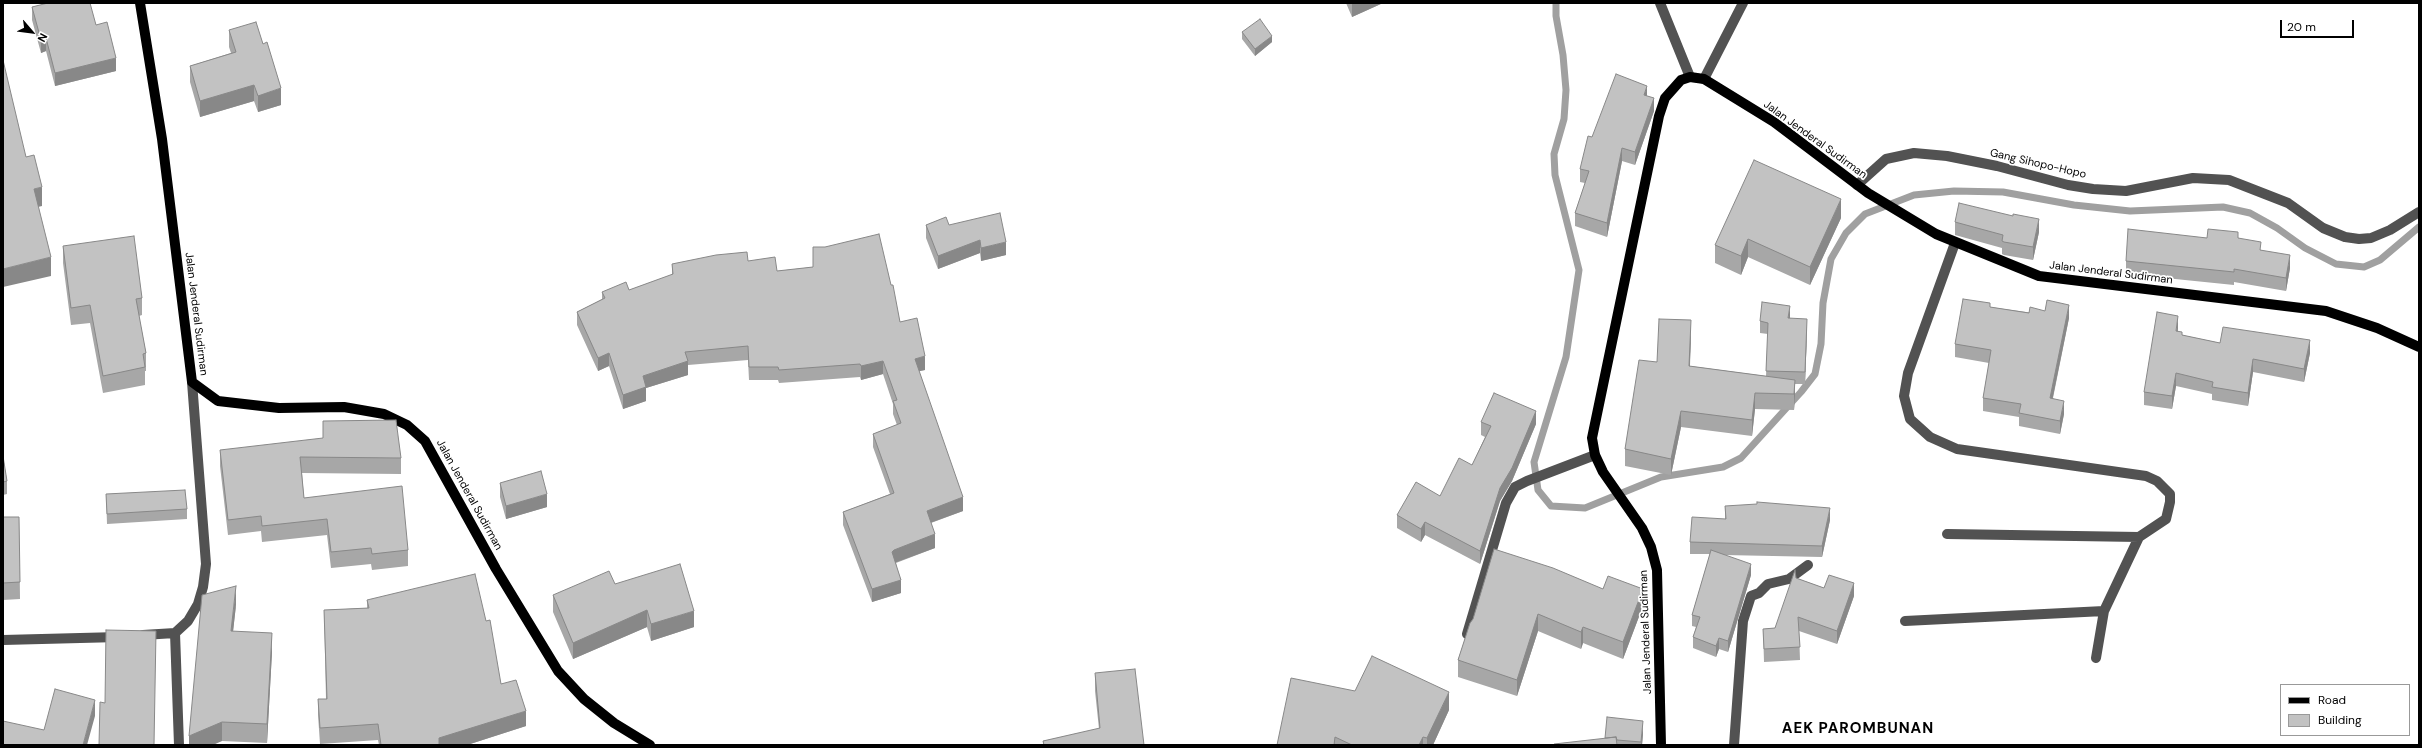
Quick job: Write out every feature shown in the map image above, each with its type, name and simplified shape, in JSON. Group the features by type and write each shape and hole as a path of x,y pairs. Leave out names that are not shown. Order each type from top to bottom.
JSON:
{"main road":[{"name":"Jalan Jenderal Sudirman","path":"140,3 162,140 192,382 218,401 279,408 344,407 384,414 407,425 425,442 496,569 558,671 584,699 614,723 650,745"},
{"name":"Jalan Jenderal Sudirman","path":"1661,745 1657,570 1651,547 1633,511 1603,472 1594,455 1592,438 1594,421 1659,116 1671,89 1681,80 1690,77 1704,80 1774,122 1868,193 1936,234 2039,276 2326,311 2377,328 2419,347"}],"street":[{"path":"1660,3 1690,77"},
{"path":"1704,80 1743,3"},
{"name":"Gang Sihopo-Hopo","path":"1857,185 1886,159 1914,152 1947,156 1997,166 2068,185 2093,189 2126,191 2193,178 2228,180 2288,203 2323,228 2345,237 2359,239 2371,238 2390,230 2419,212"},
{"path":"1955,243 1908,373 1904,396 1910,419 1930,437 1957,449 2146,476 2157,481 2170,494 2170,502 2166,520 2139,537 2104,612 2096,658"},
{"path":"3,640 175,633 188,621 198,604 206,564 192,382"},
{"path":"1467,634 1506,503 1515,487 1594,455"},
{"path":"1947,534 2139,537"},
{"path":"1734,745 1743,621 1751,596 1759,593 1768,584 1789,579 1808,565"},
{"path":"1905,621 2104,612"},
{"path":"175,633 179,745"}],"building":[{"path":"48,3 90,3 96,25 107,22 116,58 55,73 46,38 41,40 32,7"},
{"path":"1260,19 1272,36 1255,49 1242,32"},
{"path":"256,22 263,44 267,42 281,88 258,96 254,85 200,101 190,66 236,52 229,30"},
{"path":"3,60 26,157 34,155 42,187 34,189 51,257 3,269"},
{"path":"1616,74 1647,86 1644,95 1654,98 1635,152 1622,148 1607,223 1575,213 1589,171 1580,169 1588,136 1592,137"},
{"path":"1754,160 1841,199 1810,267 1748,239 1741,256 1715,245"},
{"path":"1959,203 2013,216 2013,214 2039,219 2033,247 2004,242 2002,241 2003,235 1955,222"},
{"path":"1000,213 1006,242 981,248 980,240 938,256 926,225 946,217 949,225"},
{"path":"2128,229 2207,238 2208,229 2238,232 2238,238 2261,242 2260,250 2290,255 2286,278 2234,269 2234,272 2126,261"},
{"path":"879,234 891,285 893,285 900,322 917,318 925,356 915,359 963,497 927,511 935,534 894,550 892,552 901,580 872,589 843,512 894,493 873,434 901,423 893,401 897,400 883,361 861,366 860,364 779,370 778,367 749,367 748,346 685,352 688,361 643,376 646,387 623,395 609,353 598,358 577,312 605,298 602,292 626,282 629,290 673,274 672,264 716,255 747,252 748,261 775,257 777,271 813,267 813,247 825,247"},
{"path":"134,236 142,298 136,299 146,353 143,354 145,367 103,376 90,305 71,308 63,246"},
{"path":"1963,299 1990,303 1990,307 2029,313 2030,307 2045,311 2047,300 2069,305 2050,398 2064,401 2060,421 2019,413 2021,404 1983,398 1991,350 1955,344"},
{"path":"1762,302 1790,306 1788,318 1807,319 1805,372 1766,371 1768,323 1760,321"},
{"path":"2157,312 2178,316 2176,331 2182,332 2182,335 2220,343 2223,327 2310,340 2304,369 2253,359 2248,393 2212,387 2213,382 2176,373 2172,396 2144,392"},
{"path":"1659,319 1691,320 1689,366 1795,380 1794,394 1755,393 1752,420 1681,411 1671,459 1625,449 1639,360 1657,362"},
{"path":"1494,393 1536,411 1512,468 1500,488 1480,551 1425,522 1421,529 1397,515 1416,482 1440,496 1459,458 1472,465 1491,426 1481,422"},
{"path":"396,420 401,458 300,457 304,498 402,486 408,550 372,554 371,548 331,552 327,519 262,526 261,516 228,520 220,450 323,438 323,421"},
{"path":"3,456 7,481 3,482"},
{"path":"541,471 547,494 506,506 500,483"},
{"path":"185,490 187,509 107,514 106,494"},
{"path":"1757,502 1830,508 1822,546 1690,542 1692,517 1726,519 1725,506 1757,504"},
{"path":"3,517 19,517 20,582 3,583"},
{"path":"1494,549 1553,568 1603,589 1608,576 1643,589 1623,642 1583,627 1581,632 1538,614 1517,680 1458,660 1470,623 1473,619"},
{"path":"1711,550 1751,564 1728,641 1719,638 1716,646 1693,637 1700,617 1692,615"},
{"path":"680,564 694,611 651,624 647,610 573,643 553,595 609,571 615,584"},
{"path":"1795,570 1796,578 1824,588 1829,575 1854,583 1837,631 1798,617 1800,647 1764,649 1763,629 1775,628"},
{"path":"475,574 486,621 490,620 501,684 516,680 526,711 439,738 439,745 381,745 378,724 320,728 318,699 327,699 324,610 369,608 367,600"},
{"path":"236,586 231,631 272,633 267,724 222,722 189,736 202,595"},
{"path":"106,630 156,631 154,745 99,745 100,702 105,703"},
{"path":"1372,656 1449,692 1427,738 1423,737 1419,745 1352,745 1335,737 1334,745 1277,745 1291,678 1355,691"},
{"path":"1135,669 1144,745 1044,745 1043,741 1100,728 1095,673"},
{"path":"55,689 95,700 83,745 3,745 3,721 44,730"},
{"path":"1607,717 1643,721 1641,742 1617,740 1616,737 1605,738"},
{"path":"1616,737 1617,745 1554,744"}],"waterway":[{"path":"1556,3 1556,16 1563,55 1566,90 1564,119 1554,154 1555,175 1579,270 1566,357 1534,462 1538,490 1551,506 1585,508 1661,477 1723,467 1741,458 1801,392 1815,374 1821,344 1823,303 1831,259 1846,233 1865,214 1914,195 1954,191 2003,192 2074,205 2130,211 2223,207 2250,213 2277,228 2305,248 2336,264 2364,267 2380,260 2419,227"}],"district":[{"name":"AEK PAROMBUNAN","path":"1858,729"}]}
